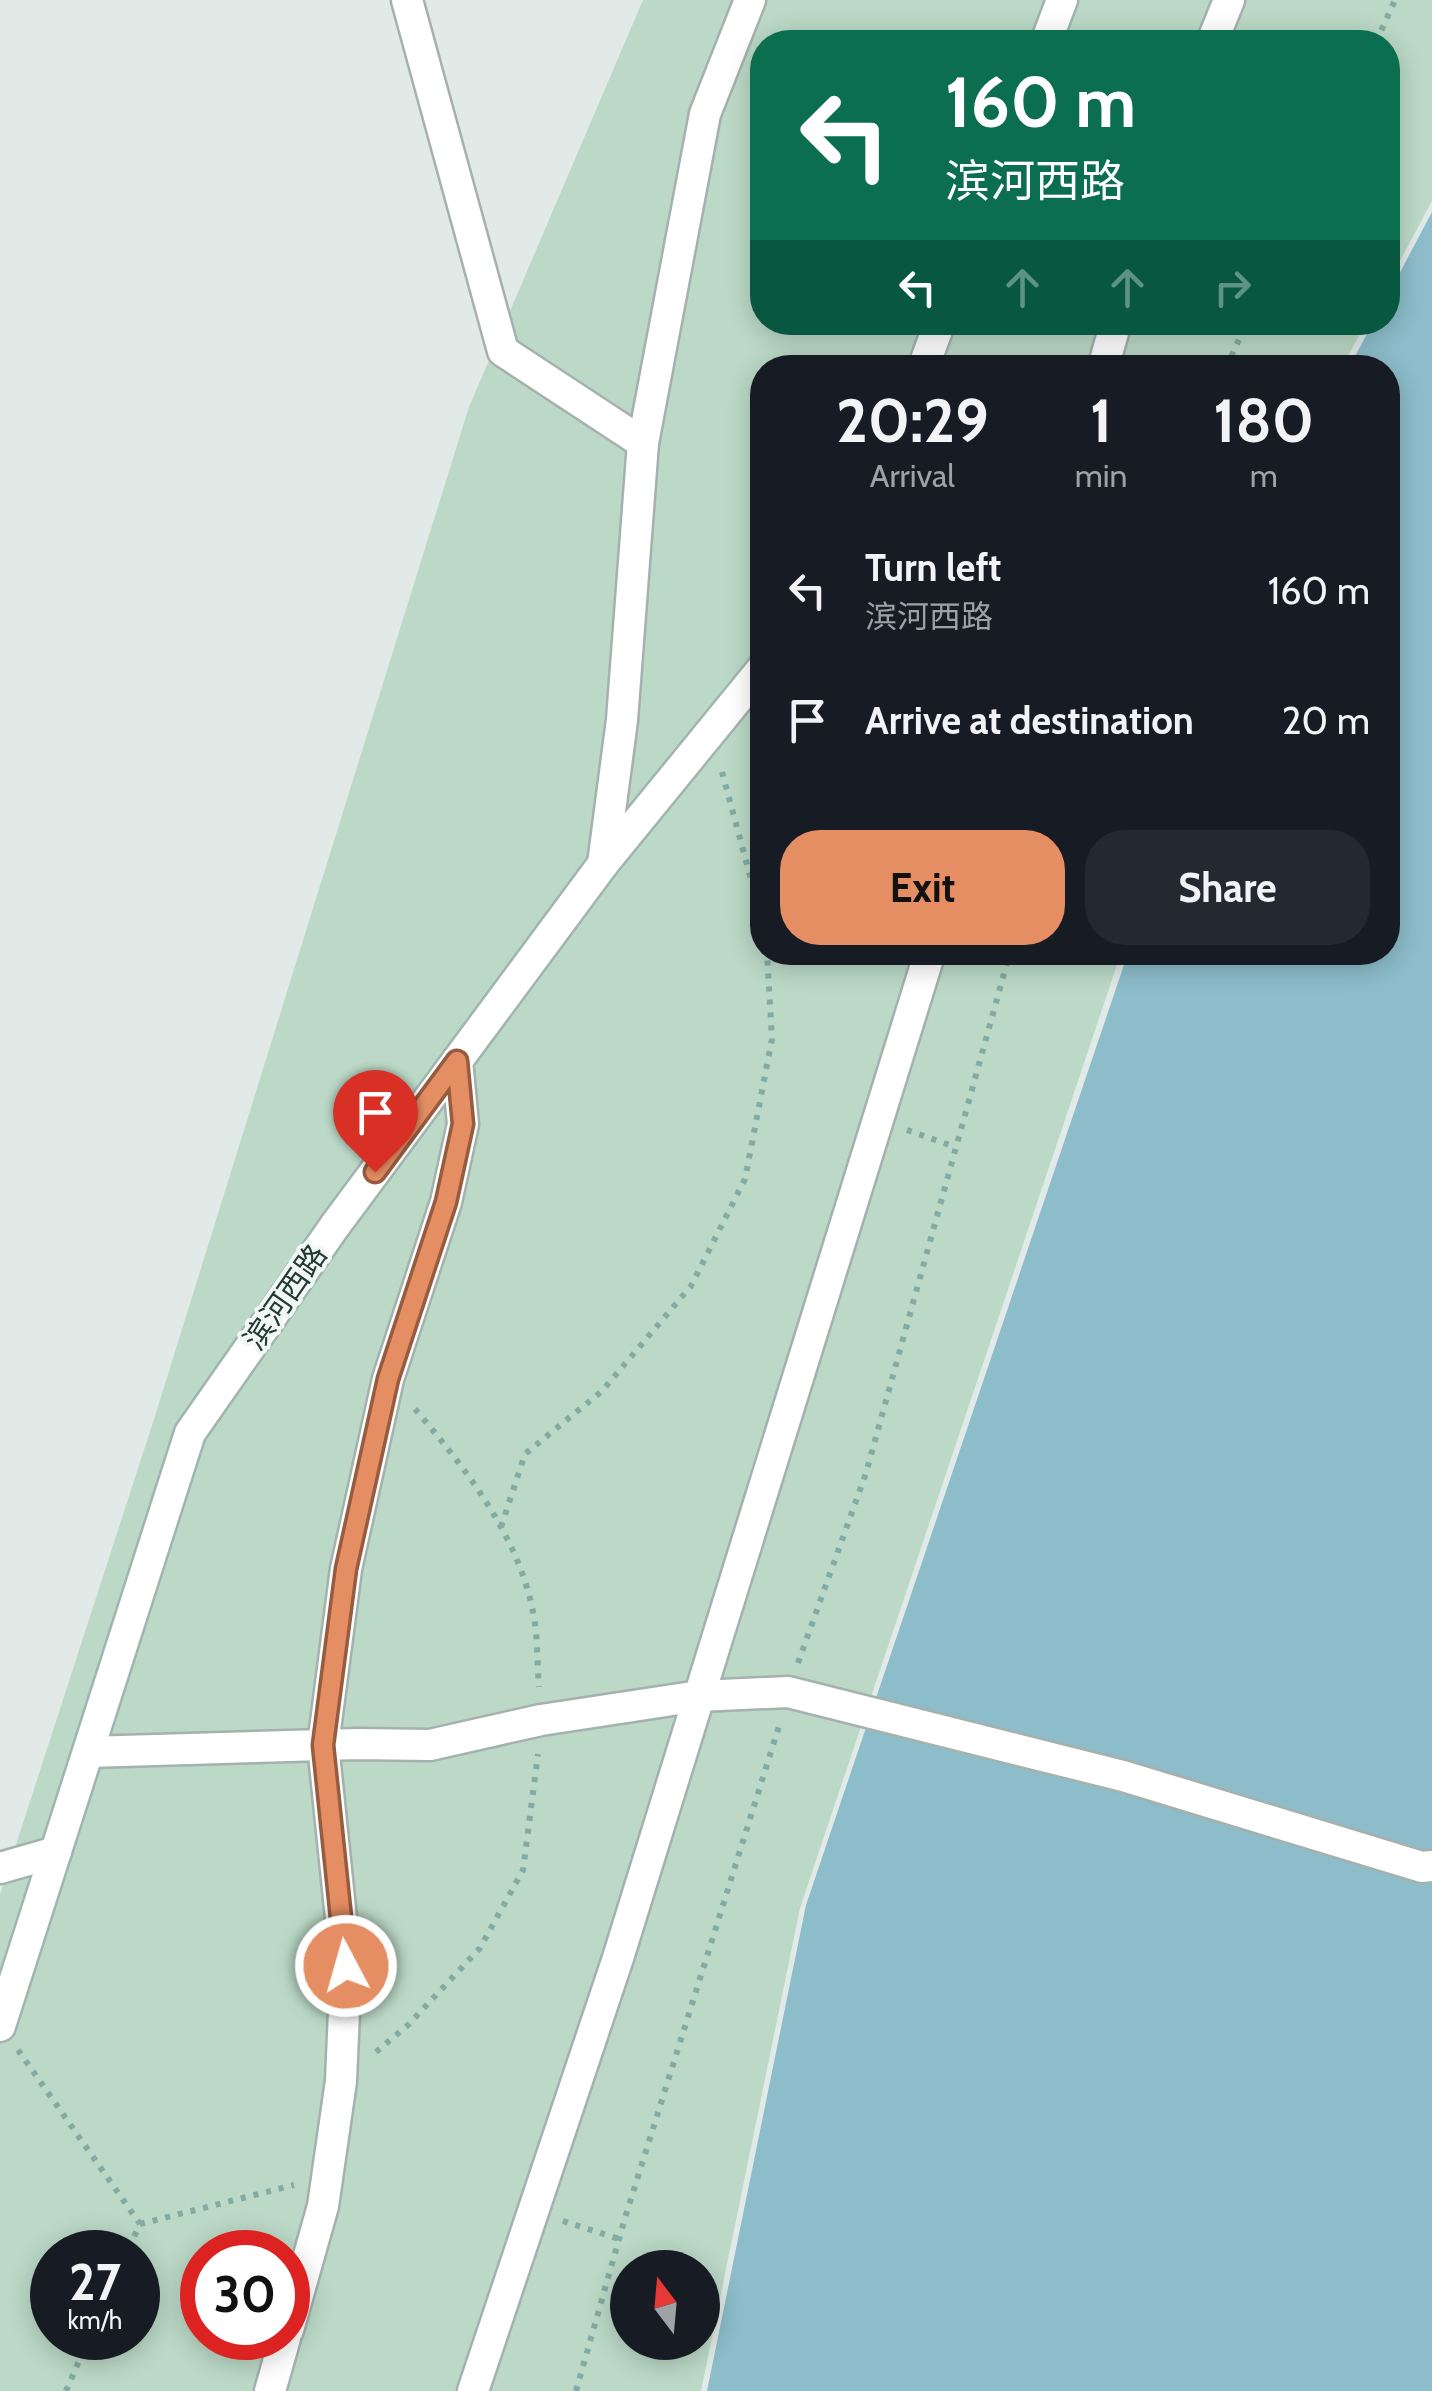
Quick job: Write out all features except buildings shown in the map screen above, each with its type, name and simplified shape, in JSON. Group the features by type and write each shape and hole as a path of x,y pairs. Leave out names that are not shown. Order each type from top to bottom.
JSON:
{"street":[{"path":"407,0 502,351 643,443"},
{"path":"603,864 622,720 643,443 705,114 750,0"},
{"path":"1051,30 1062,0"},
{"path":"1217,30 1229,0"},
{"name":"滨河西路","path":"0,2026 190,1433 334,1227 603,864 750,683"},
{"path":"473,2391 618,1958 926,965"},
{"path":"310,2252 323,2206 341,2081 346,1966 323,1745 346,1569 388,1379 446,1202 463,1124 457,1061"},
{"path":"88,1752 430,1746 541,1720 699,1696 788,1692 1123,1776 1427,1866"},
{"path":"0,1868 56,1852"},
{"path":"270,2391 279,2360"}],"path":[{"path":"1381,30 1395,0"},
{"path":"710,732 750,877"},
{"path":"501,1528 526,1454 602,1391 692,1286 745,1179 772,1039 767,965"},
{"path":"878,1119 955,1147"},
{"path":"0,2026 140,2224"},
{"path":"140,2224 327,2176"},
{"path":"534,2211 619,2239"},
{"path":"137,2230 140,2224"},
{"path":"66,2391 80,2360"}],"green space":[{"path":"643,0 1432,0 1432,201 1400,261 1400,30 750,30 750,335 1359,335 1349,355 750,355 750,965 1117,965 800,1908 720,2298 720,2250 610,2250 610,2360 707,2360 701,2391 0,2391 0,1894 155,1416 469,407"}],"water":[{"path":"1432,212 1432,2391 707,2391 713,2360 720,2360 720,2327 806,1905 1124,965 1400,965 1400,355 1356,355 1366,335 1400,335 1400,272"}],"route":[{"path":"346,1966 323,1745 346,1569 388,1379 446,1202 463,1124 457,1061 375,1172"}]}
